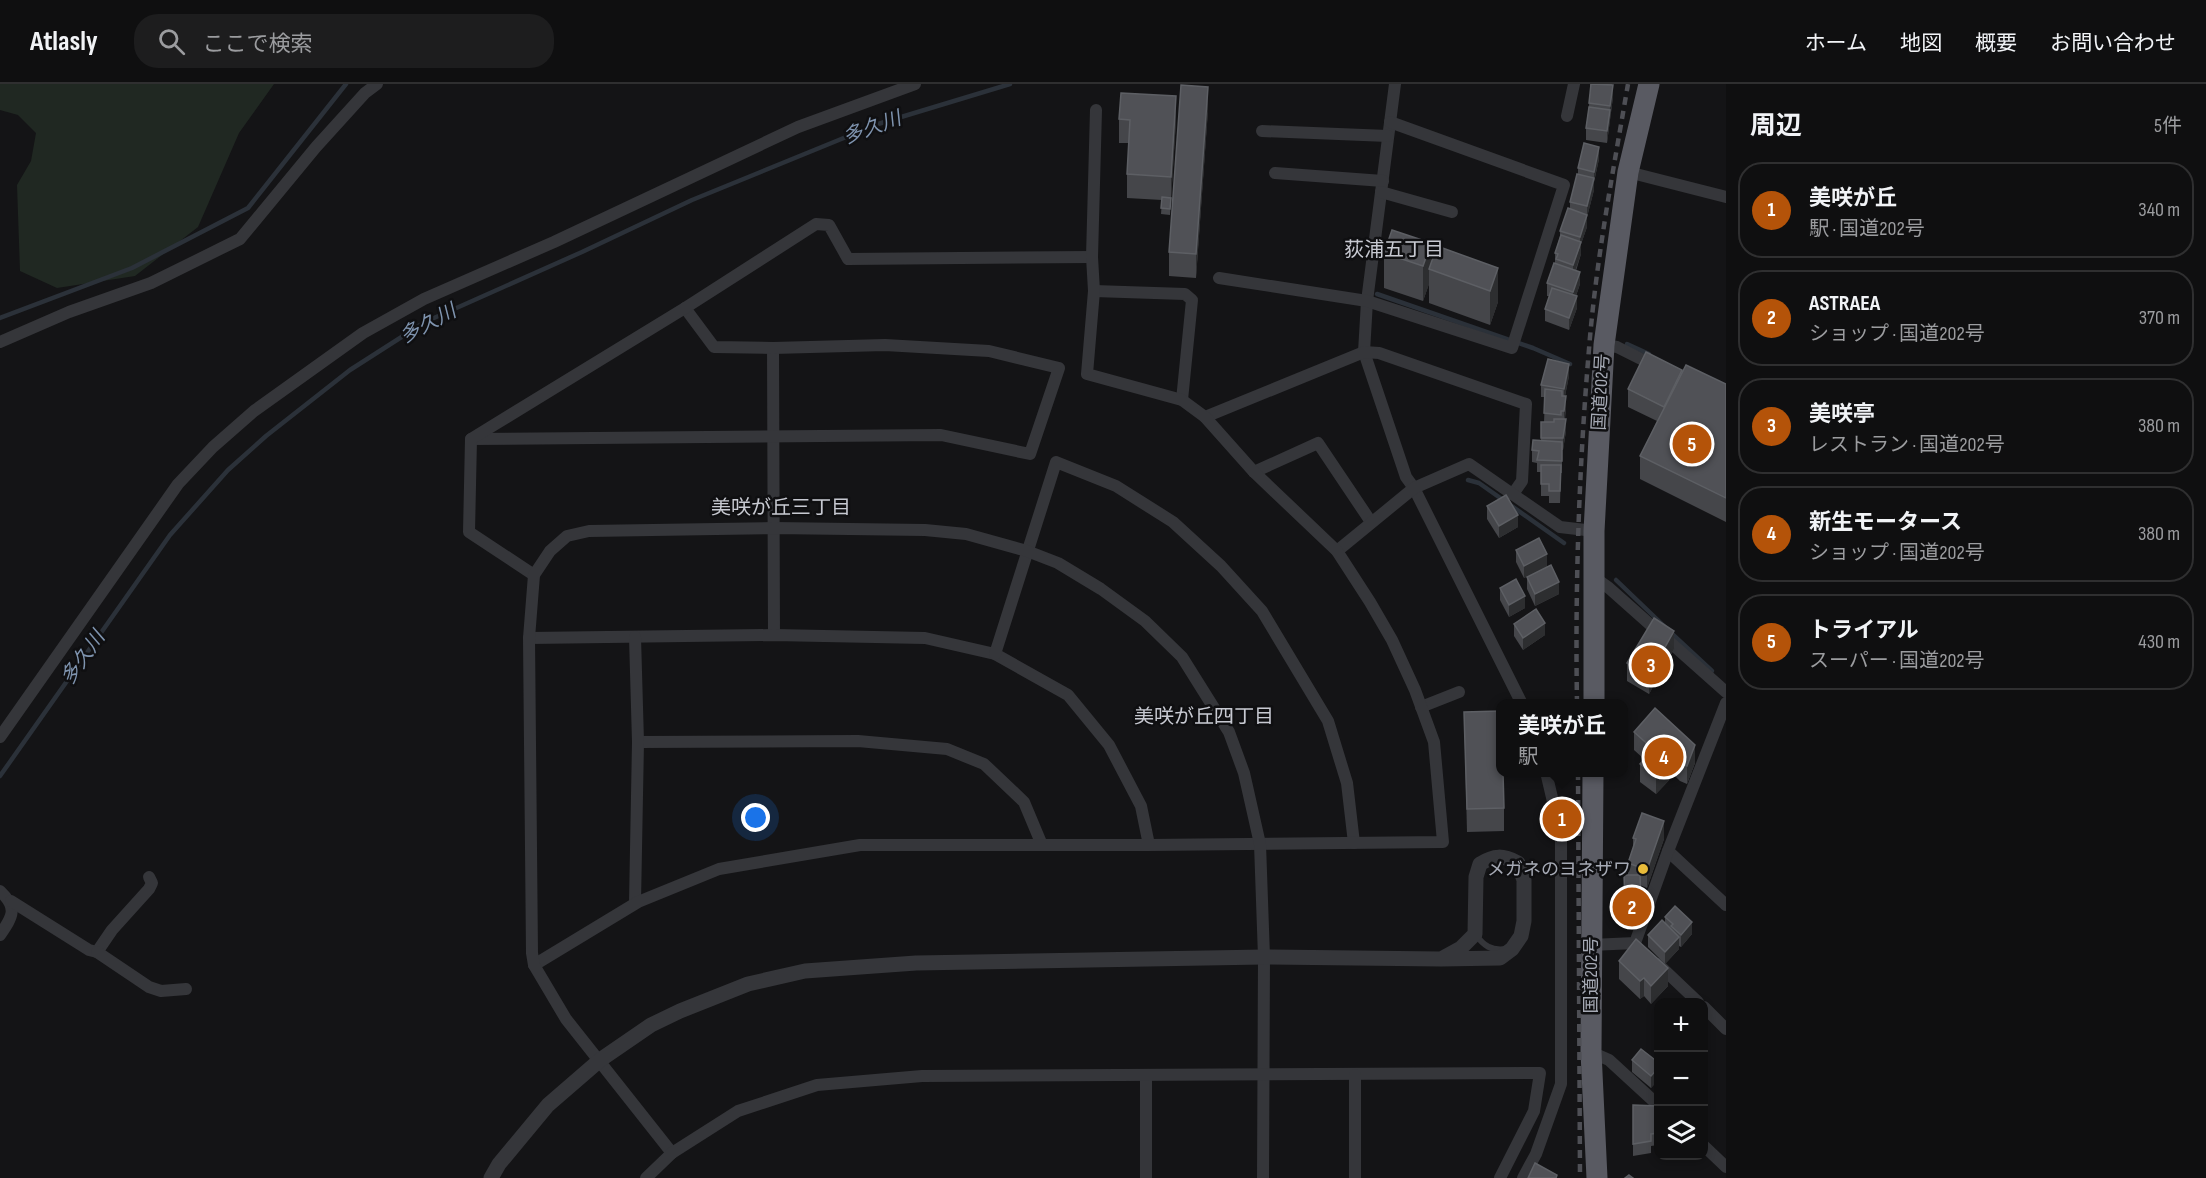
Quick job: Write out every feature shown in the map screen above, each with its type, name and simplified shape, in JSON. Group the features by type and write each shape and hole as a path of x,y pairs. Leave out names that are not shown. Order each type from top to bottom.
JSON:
{"highway":[{"name":"国道202号","path":"1594,699 1594,531 1604,345 1628,172 1649,84"},
{"name":"国道202号","path":"1593,777 1592,1052 1597,1178"}],"street":[{"path":"0,342 69,312 151,283 240,239 316,147 365,93 377,84"},
{"path":"0,738 178,483 254,411 306,372 363,333 424,299 554,242 798,127 915,84"},
{"path":"1395,84 1367,301 1364,352 1406,477 1414,488 1520,699"},
{"path":"1567,116 1574,84"},
{"path":"534,964 635,903 719,869 860,845 1443,842 1434,742 1392,640 1337,551 1254,472 1205,417 1182,400 1087,374 1094,291 1092,257 1096,110"},
{"path":"1220,278 1367,301 1512,348 1564,185 1390,122"},
{"path":"1262,131 1388,136"},
{"path":"1628,172 1726,197"},
{"path":"1275,173 1382,186 1452,212"},
{"path":"471,439 685,308 816,224 829,225 848,259 1092,257"},
{"path":"1094,291 1185,294 1192,300 1182,400"},
{"path":"471,439 941,435 1030,454 1059,368 989,351 885,345 714,347 685,308"},
{"path":"1604,345 1617,347 1666,371"},
{"path":"773,348 774,635"},
{"path":"1205,417 1364,352 1379,353 1526,405 1522,481 1513,494"},
{"path":"471,439 469,532 534,575"},
{"path":"1254,472 1318,443 1371,522"},
{"path":"995,654 1056,462 1116,486 1173,522 1221,566 1262,611 1328,721 1347,783 1354,843"},
{"path":"1337,551 1414,488 1469,464 1560,528 1594,531"},
{"path":"672,1153 566,1019 534,964 532,953 529,638 534,575 550,551 567,536 589,531 774,528 925,530 966,534 1027,551 1058,563 1101,588 1145,621 1182,657 1229,732 1244,773 1260,844 1264,957 1263,1178"},
{"path":"1595,578 1610,588 1726,692"},
{"path":"529,638 774,635 925,638 995,654 1068,695 1109,745 1141,806 1149,845"},
{"path":"635,637 638,742 635,903"},
{"path":"1421,707 1459,692"},
{"path":"1643,951 1668,852 1726,704"},
{"path":"638,742 858,741 947,749 984,764 1024,802 1042,845"},
{"path":"1523,1178 1536,1154 1561,1084 1561,836 1547,777"},
{"path":"1668,852 1726,904"},
{"path":"491,1178 499,1164 548,1105 600,1060 651,1025 748,984 805,971 916,963 1264,957 1441,959 1500,958 1512,949 1521,936 1524,921 1524,880 1518,863 1507,857 1492,856 1480,864 1476,877 1475,934 1461,948 1441,959"},
{"path":"97,952 112,930 148,889 152,883 149,877"},
{"path":"0,891 11,901 88,950 97,952 149,987 161,991 186,989"},
{"path":"0,935 13,911 11,901"},
{"path":"1591,945 1643,951 1694,998"},
{"path":"1708,1011 1726,1029"},
{"path":"1592,1052 1609,1059 1654,1100"},
{"path":"646,1178 672,1153 738,1111 817,1085 922,1076 1540,1073 1534,1111 1500,1178"},
{"path":"1355,1075 1355,1178"},
{"path":"1146,1076 1146,1178"},
{"path":"1708,1150 1726,1167"}],"lane":[{"path":"1475,934 1482,944 1494,950 1512,949"}],"shaded area":[{"path":"0,84 274,84 239,133 198,227 135,276 57,288 20,271 17,185 31,161 36,133 18,115 0,110"}],"building":[{"path":"1591,84 1613,85 1610,106 1589,103"},
{"path":"1181,85 1208,87 1196,254 1169,252"},
{"path":"1121,93 1176,96 1171,177 1127,174 1130,120 1119,119"},
{"path":"1589,107 1610,110 1607,131 1586,128"},
{"path":"1584,143 1599,147 1594,172 1578,168"},
{"path":"1577,174 1594,178 1587,206 1570,202"},
{"path":"1162,197 1171,198 1170,209 1161,208"},
{"path":"1568,208 1587,215 1580,237 1560,231"},
{"path":"1392,230 1431,243 1423,266 1384,253"},
{"path":"1561,235 1581,242 1573,265 1556,259 1558,254 1555,253"},
{"path":"1437,246 1498,268 1490,291 1429,269"},
{"path":"1554,263 1580,272 1573,292 1547,283"},
{"path":"1552,288 1577,296 1569,318 1545,309"},
{"path":"1646,352 1682,370 1664,407 1628,389"},
{"path":"1548,359 1569,364 1564,389 1541,385"},
{"path":"1686,365 1726,384 1726,498 1640,456"},
{"path":"1545,389 1562,391 1562,396 1566,396 1564,411 1561,411 1561,415 1544,413"},
{"path":"1554,419 1566,419 1563,438 1541,438 1541,422 1554,422"},
{"path":"1533,440 1562,442 1562,461 1537,460 1539,451 1532,450"},
{"path":"1541,465 1561,465 1560,491 1549,491 1549,484 1541,484"},
{"path":"1506,495 1518,515 1499,526 1487,506"},
{"path":"1539,538 1547,554 1524,566 1516,550"},
{"path":"1551,565 1559,582 1535,594 1527,577"},
{"path":"1516,579 1525,596 1509,605 1500,588"},
{"path":"1536,609 1545,623 1523,638 1514,624"},
{"path":"1654,618 1674,631 1649,676 1627,663"},
{"path":"1655,708 1695,745 1687,766 1674,757 1656,776 1640,764 1653,749 1634,732"},
{"path":"1496,711 1496,777 1503,777 1504,808 1467,809 1464,712"},
{"path":"1642,813 1664,821 1647,870 1628,863 1636,839 1633,838"},
{"path":"1624,875 1640,875 1641,903 1625,903"},
{"path":"1675,906 1692,922 1681,935 1665,917"},
{"path":"1662,920 1679,937 1665,952 1648,935"},
{"path":"1636,939 1668,968 1651,986 1644,978 1640,981 1619,961"},
{"path":"1641,1049 1654,1059 1654,1073 1651,1076 1632,1060"},
{"path":"1633,1105 1654,1106 1654,1134 1651,1134 1651,1141 1633,1144"},
{"path":"1535,1163 1557,1175 1556,1178 1528,1178"}],"waterway":[{"path":"0,318 132,268 248,208 346,84"},
{"name":"多久川","path":"0,776 170,535 228,470 266,436 350,370 425,322 692,200 878,124 1010,84"},
{"path":"1377,294 1533,348 1570,364"},
{"path":"1627,344 1649,354"},
{"path":"1468,480 1479,483 1564,543"},
{"path":"1616,580 1664,626"},
{"path":"1670,632 1712,671"}],"railway":[{"path":"1577,699 1578,526 1589,349 1600,249 1628,84"},
{"path":"1578,777 1580,1178"}],"place":[{"name":"トライアル","path":"1692,444"},
{"name":"美咲亭","path":"1651,665"},
{"name":"新生モータース","path":"1664,757"},
{"name":"美咲が丘","path":"1562,819"},
{"name":"メガネのヨネザワ","path":"1643,869"},
{"name":"ASTRAEA","path":"1632,907"}],"district":[{"name":"荻浦五丁目","path":"1394,250"},
{"name":"美咲が丘三丁目","path":"781,508"},
{"name":"美咲が丘四丁目","path":"1204,717"}]}
